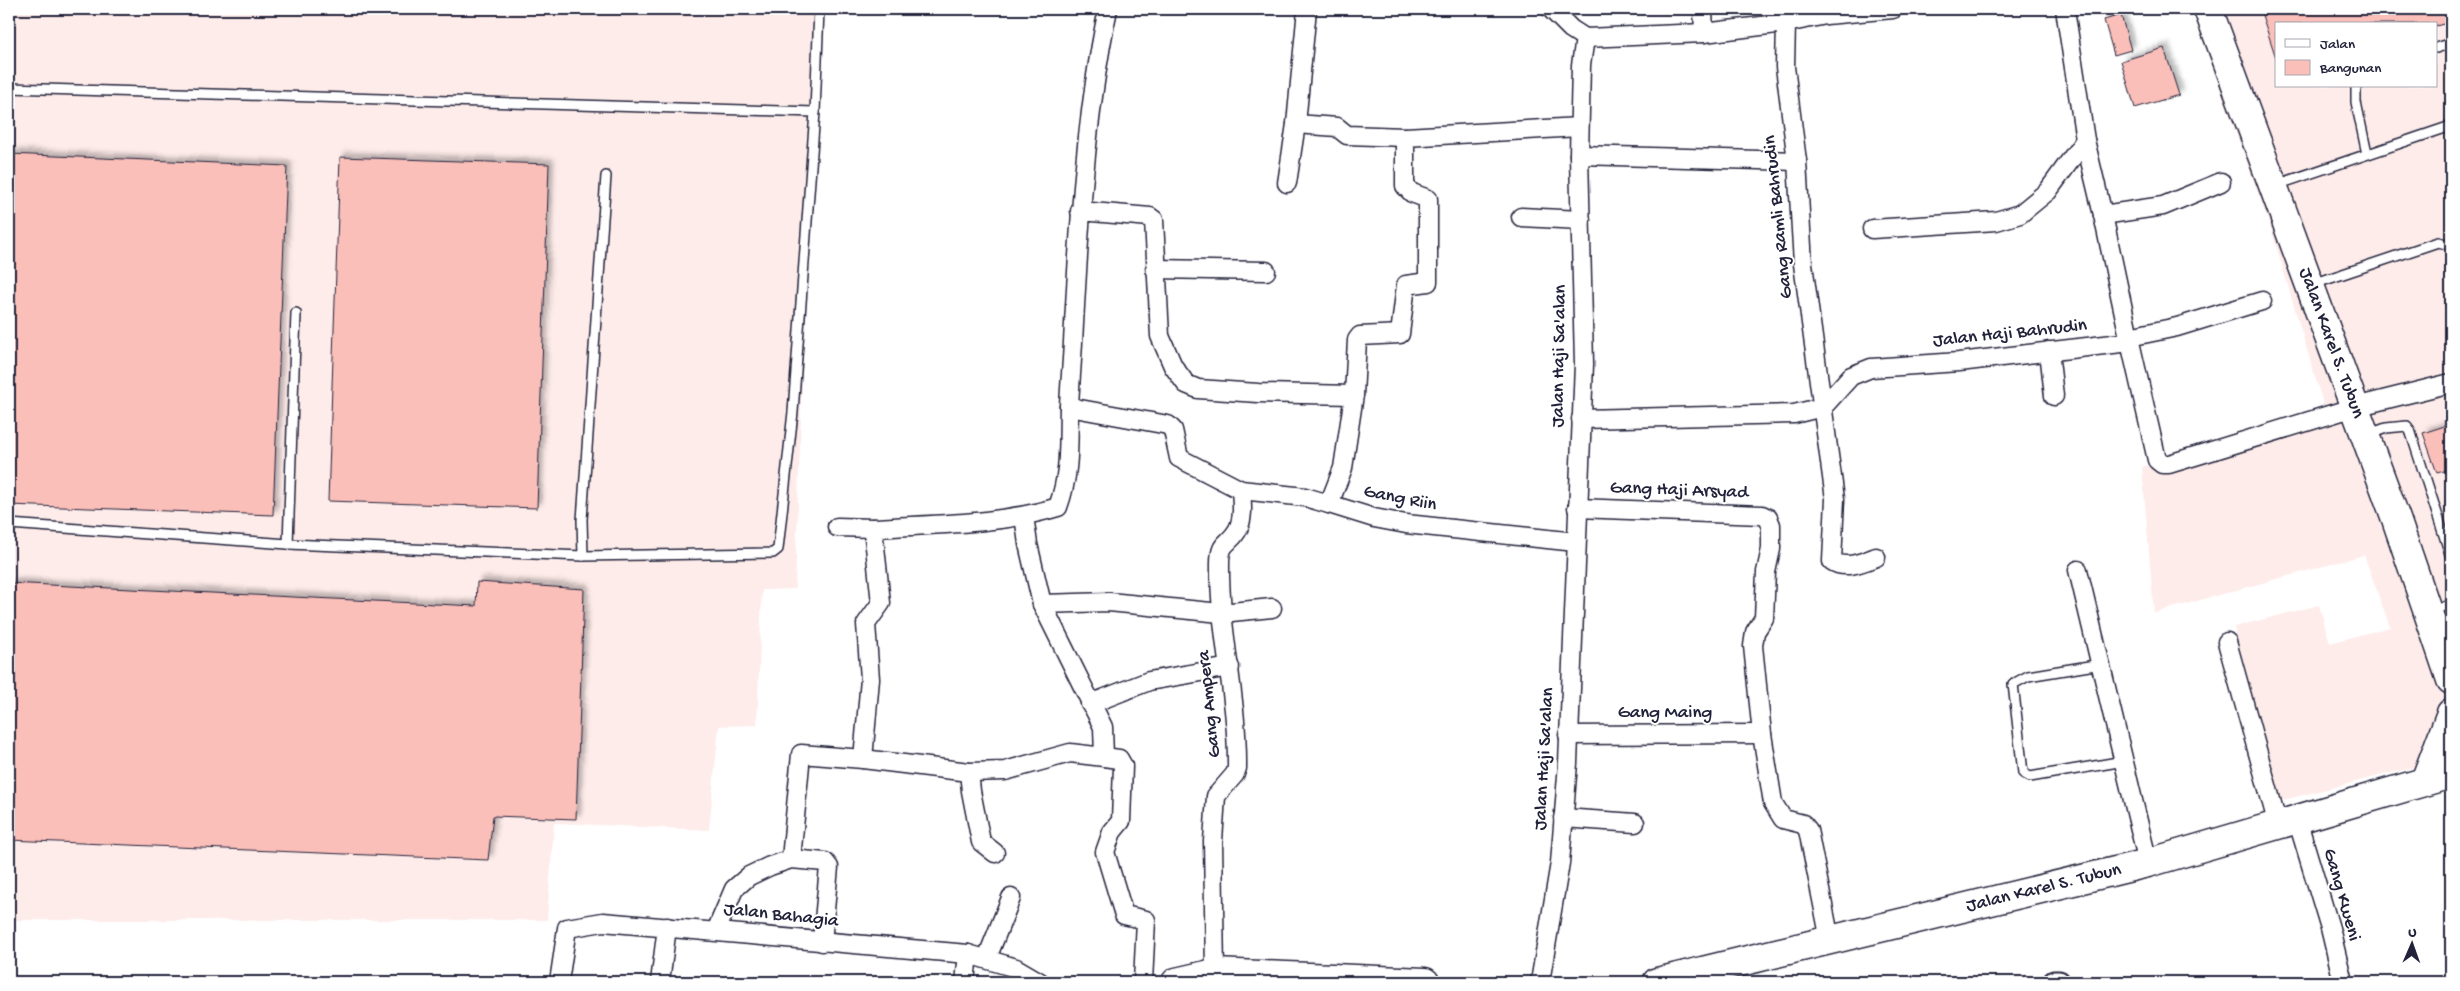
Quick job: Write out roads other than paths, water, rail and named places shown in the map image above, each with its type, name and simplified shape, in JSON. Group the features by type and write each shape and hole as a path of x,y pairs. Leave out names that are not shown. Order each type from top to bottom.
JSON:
{"main road":[{"name":"Jalan Karel S. Tubun","path":"2208,9 2365,436 2440,607 2451,680"},
{"path":"2425,781 2451,713"},
{"name":"Jalan Karel S. Tubun","path":"1657,982 2148,863 2451,774"},
{"path":"1176,982 1214,973 1425,982"}],"street":[{"path":"837,527 873,528 950,524 1024,516 1058,507 1063,494 1070,453 1069,407 1080,211 1099,53 1108,9"},
{"path":"1287,183 1296,124 1307,9"},
{"path":"1551,9 1571,29 1585,38 1704,32 1786,23 1826,12 1893,9"},
{"path":"1703,9 1704,32"},
{"path":"2065,9 2085,140 2157,460 2162,464 2169,464 2355,407 2451,382"},
{"name":"Gang Ramli Bahrudin","path":"1786,23 1785,68 1797,161 1804,264 1835,499 1831,542 1832,561 1844,565 1858,564 1876,557"},
{"name":"Jalan Haji Sa'alan","path":"1540,982 1560,863 1568,735 1584,364 1579,127 1582,48 1585,38"},
{"path":"1296,124 1337,127 1347,135 1405,137 1579,127"},
{"name":"Gang Riin","path":"1405,137 1405,186 1412,194 1428,199 1428,282 1406,285 1400,334 1358,338 1354,395 1343,468 1329,504 1374,518 1406,524 1576,542"},
{"path":"1872,230 1996,221 2020,214 2048,191 2085,140"},
{"path":"1579,155 1797,161"},
{"path":"2103,215 2163,206 2221,182"},
{"path":"1080,211 1150,216 1155,226 1155,269 1160,336 1173,366 1186,384 1198,389 1258,393 1354,395"},
{"path":"1521,217 1581,220"},
{"path":"1155,269 1266,271"},
{"name":"Jalan Haji Bahrudin","path":"1823,407 1851,376 1871,368 1950,362 2130,340 2262,301"},
{"path":"2049,351 2054,396"},
{"path":"1069,407 1172,426 1179,458 1241,490 1305,497 1329,504"},
{"path":"1581,420 1794,414 1823,407"},
{"name":"Gang Ampera","path":"1214,973 1213,841 1216,796 1238,768 1230,666 1221,614 1222,548 1236,532 1240,524 1241,490"},
{"name":"Gang Haji Arsyad","path":"1577,508 1762,515 1768,518 1771,524 1771,549 1766,572 1764,615 1755,632 1753,646 1762,734"},
{"path":"1024,516 1028,544 1042,604 1103,727 1104,757"},
{"path":"863,759 870,679 866,624 881,604 873,528"},
{"path":"2078,570 2148,863"},
{"path":"1042,604 1109,602 1221,614 1272,608"},
{"name":"Gang Kweni","path":"2227,642 2287,822 2330,928 2342,982"},
{"path":"1090,704 1149,681 1230,666"},
{"path":"1762,734 1773,803 1779,815 1789,821 1803,824 1808,830 1830,940"},
{"name":"Gang Maing","path":"1568,735 1762,734"},
{"path":"792,859 801,754 863,759 969,772 1005,771 1070,753 1119,759 1123,766 1121,821 1107,842 1105,858 1124,915 1146,920 1143,982"},
{"path":"969,772 981,842 995,853"},
{"path":"1563,818 1635,823"},
{"path":"716,931 734,889 749,876 770,866 792,859 825,862 828,865 822,942"},
{"path":"987,958 1011,898"},
{"name":"Jalan Bahagia","path":"559,982 567,928 603,922 968,954 1016,968 1040,982"},
{"path":"660,982 667,927"},
{"path":"965,982 968,954"},
{"path":"2054,982 2059,982"}],"lane":[{"path":"9,524 288,544 583,556 773,553 778,549 793,412 815,112 819,9"},
{"path":"2438,47 2451,43"},
{"path":"9,88 815,112"},
{"path":"2356,88 2356,102 2367,154"},
{"path":"2274,186 2451,126"},
{"path":"583,556 582,520 606,176"},
{"path":"2310,285 2438,242 2451,245"},
{"path":"288,544 296,313"},
{"path":"2365,436 2400,426 2407,426 2410,430 2451,557"},
{"path":"2101,664 2028,676 2013,684 2023,773 2030,778 2124,762"}]}
